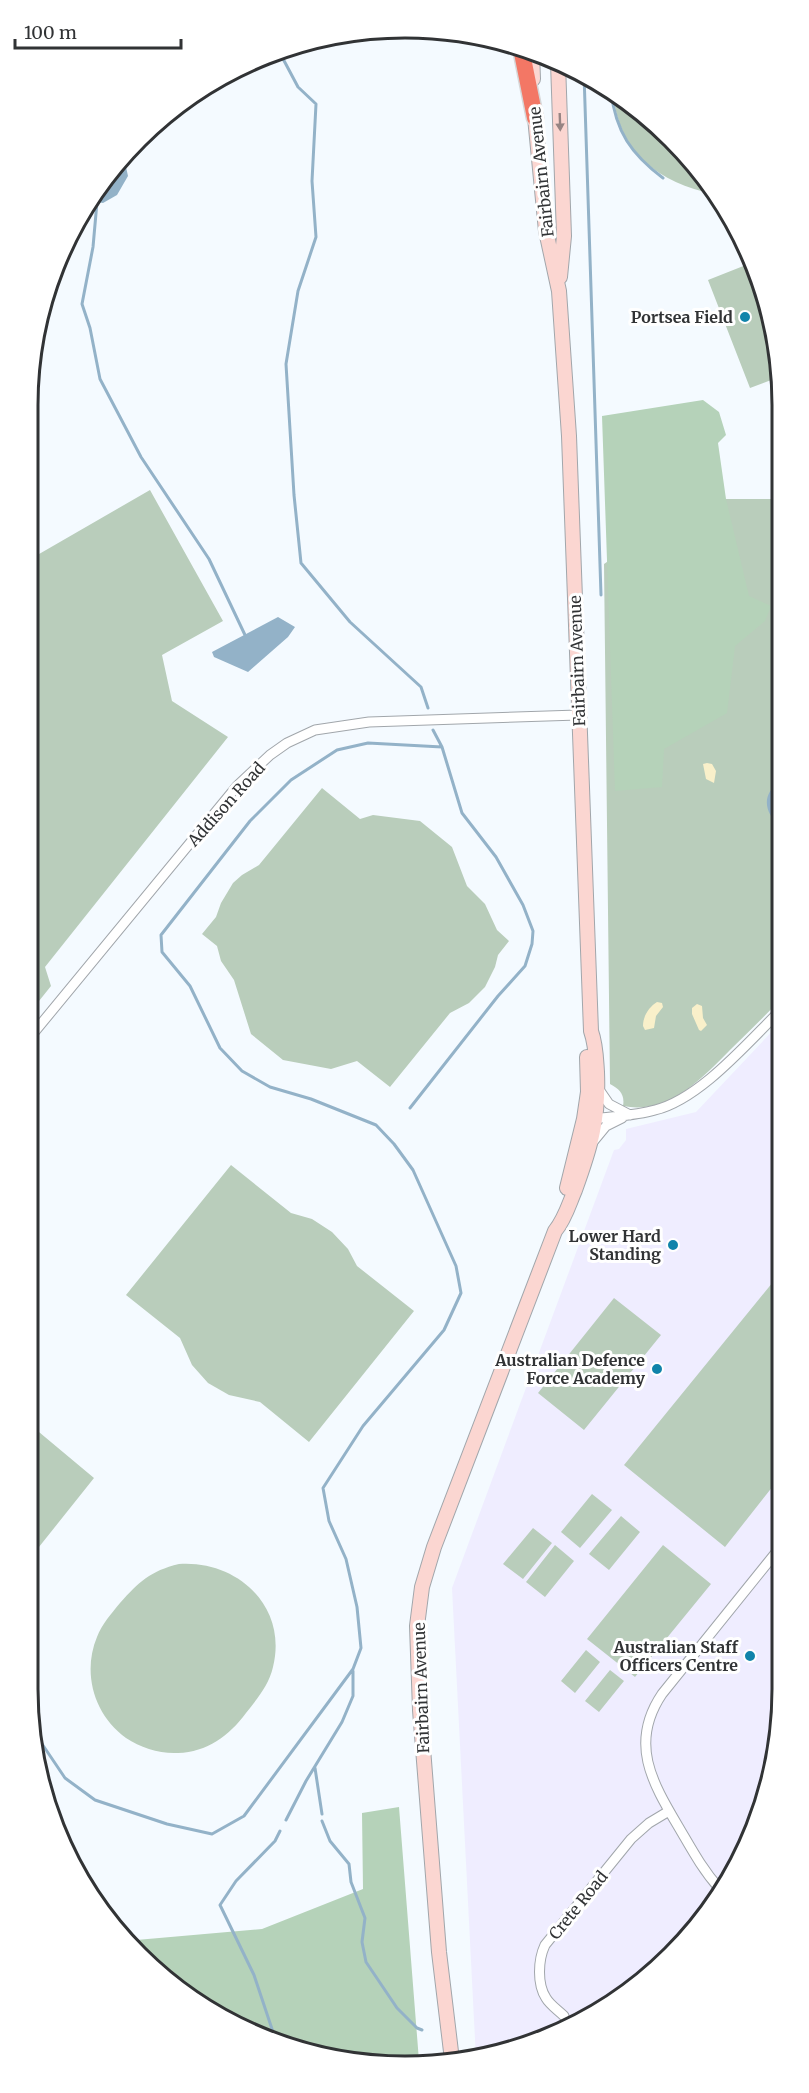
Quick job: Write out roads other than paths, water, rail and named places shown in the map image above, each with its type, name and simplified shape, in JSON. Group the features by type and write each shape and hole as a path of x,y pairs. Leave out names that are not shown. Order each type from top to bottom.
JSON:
{"highway":[{"path":"523,57 535,118"}],"main road":[{"name":"Fairbairn Avenue","path":"451,2052 441,1974 420,1710 417,1626 422,1587 434,1547 555,1232 557,1217 590,1119 597,1088 596,1043 591,1031 569,436 559,291 546,231 535,118 532,61"},
{"name":"Fairbairn Avenue","path":"558,71 564,236 559,291"},
{"name":"Fairbairn Avenue","path":"555,1232 562,1222 590,1145 587,1042 591,1031"}],"street":[{"name":"Addison Road","path":"38,1028 237,786 287,743 315,730 369,722 578,715"},
{"path":"590,1119 657,1110 682,1099 707,1081 772,1019"},
{"path":"597,1088 609,1104 630,1115"},
{"path":"590,1145 606,1126 630,1115"},
{"path":"715,1883 693,1854 654,1782 647,1761 645,1736 652,1711 666,1689 772,1557"},
{"name":"Crete Road","path":"564,2016 547,2000 542,1990 540,1964 545,1945 631,1839 649,1823 669,1811"}],"water":[{"path":"126,166 128,176 117,195 103,203 98,202"},
{"path":"278,617 295,627 288,637 248,672 214,657 212,652"},
{"path":"772,789 772,816 767,804"}],"waterway":[{"path":"283,58 298,87 316,104 312,181 316,237 298,291 286,364 294,495 301,563 350,622 421,687 428,708"},
{"path":"584,85 601,595"},
{"path":"612,102 627,141 642,160 663,178"},
{"path":"97,205 93,247 82,304 90,328 100,379 141,457 209,559 245,635"},
{"path":"433,730 442,747"},
{"path":"42,1744 65,1778 95,1800 167,1824 212,1834 244,1816 353,1669 361,1648 357,1607 346,1559 329,1521 323,1488 363,1426 444,1330 461,1293 456,1266 413,1170 394,1144 376,1125 311,1099 270,1087 242,1071 220,1048 190,986 162,952 161,935 250,821 291,780 337,750 368,743 442,747 462,813 496,857 523,905 533,931 532,944 525,966 498,996 410,1108"},
{"path":"286,1820 306,1781 342,1722 353,1696 353,1671"},
{"path":"315,1768 322,1814"},
{"path":"322,1821 330,1841 349,1864 351,1882 365,1918 362,1942 366,1962 397,2008 417,2028 422,2030"},
{"path":"273,2031 254,1975 220,1905 236,1881 275,1841 280,1831"}],"place":[{"name":"Portsea Field","path":"745,317"},
{"name":"Lower Hard Standing","path":"673,1245"},
{"name":"Australian Defence Force Academy","path":"657,1369"},
{"name":"Australian Staff Officers Centre","path":"750,1656"}]}
